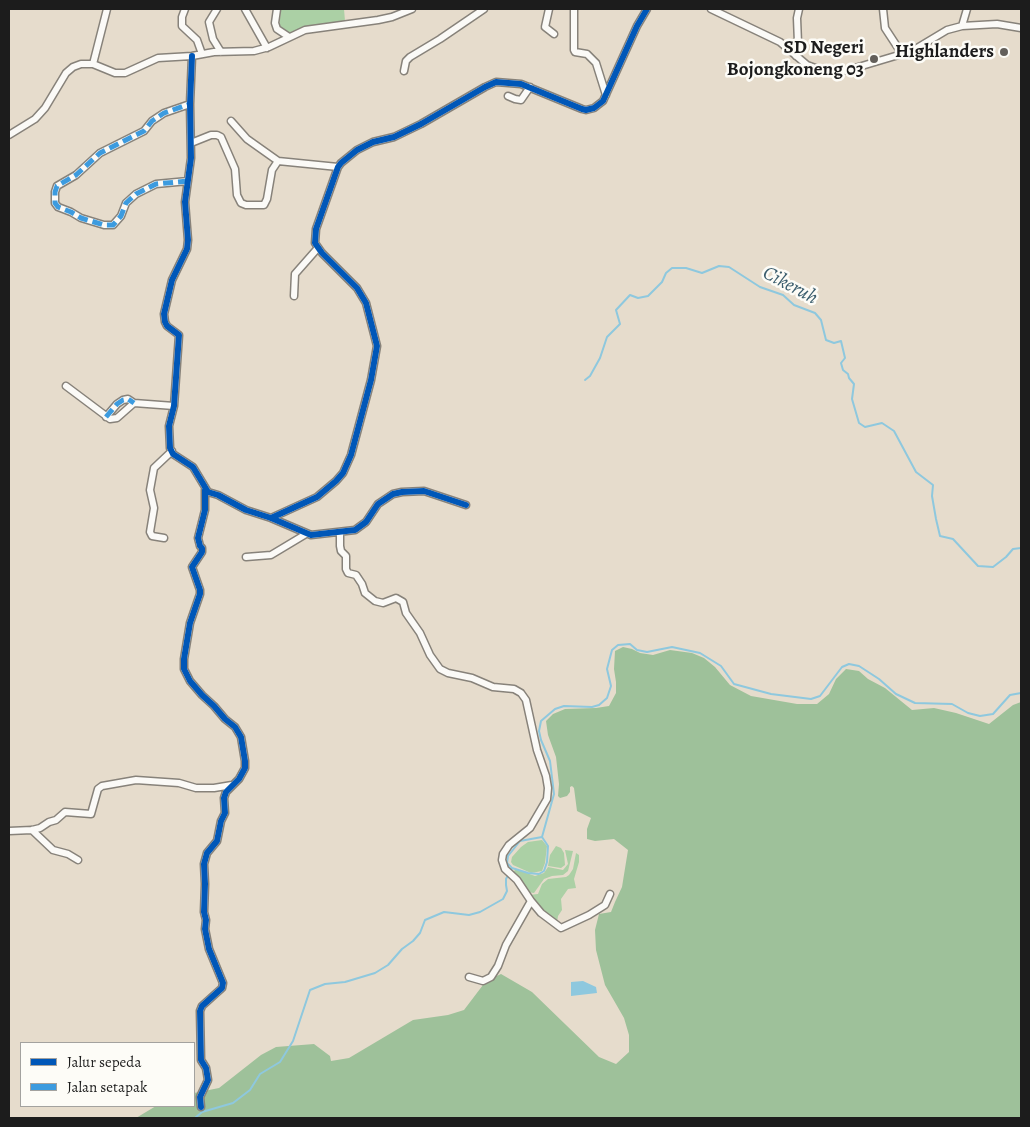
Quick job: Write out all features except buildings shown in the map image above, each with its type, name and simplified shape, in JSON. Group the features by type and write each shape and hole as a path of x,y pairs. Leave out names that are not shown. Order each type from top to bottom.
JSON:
{"street":[{"path":"93,64 107,9"},
{"path":"185,9 182,17 182,26 197,40 202,54"},
{"path":"216,9 209,22 213,39 221,52"},
{"path":"245,9 267,48"},
{"path":"276,9 275,23 277,29 289,37"},
{"path":"9,135 35,119 45,108 70,69 81,64 93,64 119,74 133,70 158,58 254,51 267,48 289,37 316,28 385,19 412,9"},
{"path":"404,71 406,61 410,57 484,9"},
{"path":"549,9 545,27 554,34"},
{"path":"574,9 574,50 575,52 587,54 596,63 606,95"},
{"path":"270,518 316,497 343,473 350,459 357,435 374,364 377,346 363,296 317,249 316,229 338,167 345,158 357,150 373,142 394,137 421,124 490,84 506,82 530,87 586,110 598,106 606,95 637,26 647,9"},
{"path":"711,9 773,38 812,68 843,71 918,48 947,30 962,26 996,24 1013,28 1021,26"},
{"path":"796,56 799,9"},
{"path":"883,9 885,28 902,54"},
{"path":"962,26 967,9"},
{"path":"192,56 190,104 191,166 185,202 188,232 187,248 172,280 164,314 164,322 179,335 174,406 170,426 172,451 175,457 188,462 193,467 200,477 205,490 205,510 198,538 202,552 192,567 200,594 190,623 184,669 190,681 225,719 235,727 241,736 246,761 245,768 239,779 232,785 224,798 225,813 221,821 217,841 207,853 204,864 206,884 205,929 208,943 223,983 222,988 202,1006 200,1011 201,1060 206,1068 208,1080 200,1097 201,1107"},
{"path":"508,96 522,100 530,87"},
{"path":"188,181 156,184 136,194 126,203 115,224 109,226 81,218 58,207 55,203 55,192 58,186 76,175 100,153 144,131 152,121 164,113 190,104"},
{"path":"231,121 248,140 278,161 338,167"},
{"path":"191,143 211,136 221,136 235,169 237,195 242,203 246,205 264,205 267,199 272,170 278,161"},
{"path":"294,296 295,274 317,249"},
{"path":"66,386 106,417 117,418 134,403 174,406"},
{"path":"164,538 152,536 150,532 154,508 150,490 154,468 172,451"},
{"path":"205,490 246,510 306,534 317,536 340,533 362,527 378,504 393,494 402,492 424,491 466,505"},
{"path":"340,533 340,546 346,559 348,573 356,575 365,593 375,602 383,603 396,598 403,602 406,613 420,633 430,655 440,669 448,673 472,678 493,687 514,689 521,693 526,700 537,750 546,776 547,799 530,828 513,841 503,854 502,863 509,873 541,913 561,928 606,905 610,894"},
{"path":"246,557 271,554 306,534"},
{"path":"9,831 32,830 56,820 65,812 91,814 98,789 102,786 136,780 179,783 196,788 232,785"},
{"path":"32,830 53,850 68,854 78,860"},
{"path":"469,977 483,980 492,977 506,945 531,902"}],"green space":[{"path":"281,9 344,9 345,21 286,33 279,29"},
{"path":"623,647 653,655 670,650 692,653 704,658 715,667 730,685 751,696 797,704 817,704 829,694 836,679 846,669 859,671 868,679 885,688 912,710 934,708 989,724 1013,705 1021,702 1021,1118 136,1118 154,1107 195,1107 195,1093 219,1088 261,1055 276,1047 314,1044 330,1056 331,1061 349,1058 413,1020 448,1015 464,1010 486,981 501,974 532,992 599,1057 616,1064 629,1052 629,1035 624,1018 605,985 596,950 595,930 599,914 611,912 622,887 628,850 614,839 595,841 587,839 587,829 591,818 577,811 574,788 572,786 567,796 560,798 558,796 559,784 556,757 548,735 546,721 553,714 565,709 609,706 616,693 615,651"},
{"path":"542,840 547,846 542,871 531,873 513,865 511,862 512,857 521,847 528,842"},
{"path":"556,846 561,848 564,853 565,865 561,868 548,866 550,855"},
{"path":"565,850 573,851 568,871 563,875 544,879 534,893 527,892 512,873 518,870 535,876 544,873 548,867 563,870 568,864"},
{"path":"576,853 579,855 579,862 574,879 576,888 568,889 561,899 562,910 557,922 548,916 529,895 538,894 542,884 548,879 569,875 573,869"}],"water":[{"path":"583,981 596,987 597,993 571,996 571,982"}],"waterway":[{"name":"Cikeruh","path":"585,380 590,376 600,358 607,337 620,324 616,310 630,295 638,298 648,296 662,282 666,273 672,268 686,268 702,273 719,266 729,267 760,287 783,295 794,305 815,313 821,320 826,340 834,343 841,341 845,358 841,363 843,370 854,384 852,399 859,423 865,427 882,423 894,431 916,472 933,485 932,496 940,536 953,539 978,566 993,567 1013,549 1021,548"},
{"path":"195,1118 202,1112 233,1103 250,1090 260,1074 280,1062 293,1041 310,990 325,984 345,982 375,973 388,965 402,949 413,941 420,933 425,920 444,912 469,915 480,912 503,899 507,891 506,879 512,868 507,863 508,856 520,841 542,837 554,794 550,761 539,731 541,721 555,709 564,706 592,707 599,705 607,698 611,686 607,669 612,650 618,645 630,644 637,650 647,652 672,647 700,653 721,666 734,684 771,694 811,699 820,696 842,667 849,664 859,666 879,679 896,694 915,703 952,704 968,713 980,716 993,714 1010,695 1021,693"},
{"path":"512,868 528,873 539,874 544,871 547,862 548,846 542,837"}],"marked path":[{"path":"188,181 156,184 136,194 126,203 121,216 113,225 104,225 81,218 58,207 55,203 57,186 76,175 100,153 144,131 152,121 164,113 190,104"},
{"path":"106,417 123,400 128,399 134,403"}],"cycle path":[{"path":"271,518 317,497 343,473 351,455 371,380 377,346 366,303 357,288 322,253 315,243 316,229 338,167 357,150 373,142 394,137 421,124 496,82 521,84 582,109 594,108 603,101 637,26 647,9"},
{"path":"192,56 190,104 191,158 185,202 188,240 187,249 172,280 164,314 167,326 179,335 174,406 169,426 170,448 173,454 193,467 208,492 218,495 246,510 271,518 311,535 355,530 366,522 378,504 393,494 402,492 424,491 466,505"},
{"path":"201,1107 200,1097 208,1080 206,1068 201,1060 200,1011 202,1006 222,988 223,983 209,949 205,929 204,864 207,853 217,841 221,821 225,813 224,798 226,792 239,779 245,768 241,737 235,727 202,695 190,681 184,669 190,623 200,594 192,567 202,552 198,538 205,510 205,490"}],"place":[{"name":"Highlanders","path":"1004,52"},
{"name":"SD Negeri Bojongkoneng 03","path":"874,59"}]}
